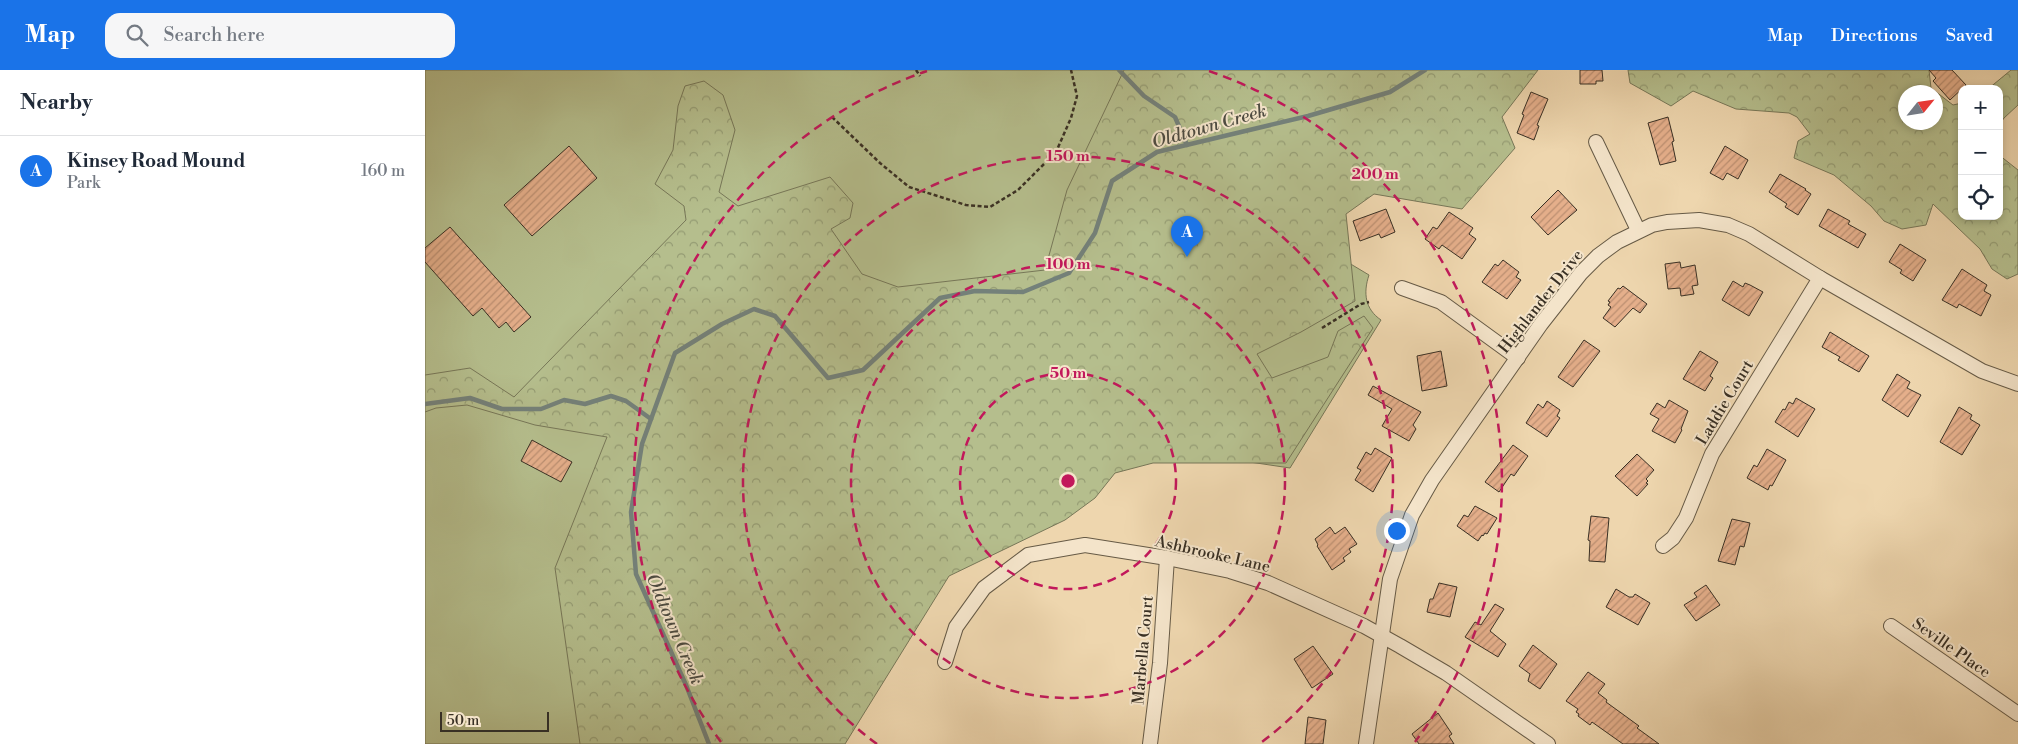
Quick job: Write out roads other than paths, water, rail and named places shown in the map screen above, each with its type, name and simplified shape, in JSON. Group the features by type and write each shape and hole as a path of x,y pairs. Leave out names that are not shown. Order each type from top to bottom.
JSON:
{"street":[{"path":"1596,142 1639,230"},
{"name":"Highlander Drive","path":"1366,744 1390,579 1412,515 1432,480 1541,324 1581,273 1598,256 1617,242 1639,230 1667,222 1699,220 1728,224 1749,234 1820,278 1982,371 2018,384"},
{"name":"Laddie Court","path":"1663,546 1673,538 1686,518 1712,454 1820,278"},
{"path":"1402,288 1441,302 1518,358"},
{"name":"Ashbrooke Lane","path":"945,662 956,627 984,588 1028,555 1085,545 1167,558 1230,571 1267,583 1381,636 1446,673 1548,744"},
{"name":"Marbella Court","path":"1150,744 1161,663 1167,558"},
{"name":"Seville Place","path":"1891,626 2018,714"}],"waterway":[{"path":"1119,70 1144,96 1175,117 1187,145"},
{"name":"Oldtown Creek","path":"709,744 686,685 636,574 631,512 642,444 675,353 722,324 754,309 775,316 828,378 863,370 940,298 975,291 1023,292 1069,273 1095,233 1112,181 1157,152 1308,116 1390,92 1425,70"},
{"path":"425,404 470,398 502,409 541,409 564,400 585,404 611,396 626,401 651,419"}],"place":[{"name":"Kinsey Road Mound","path":"1187,257"}]}
